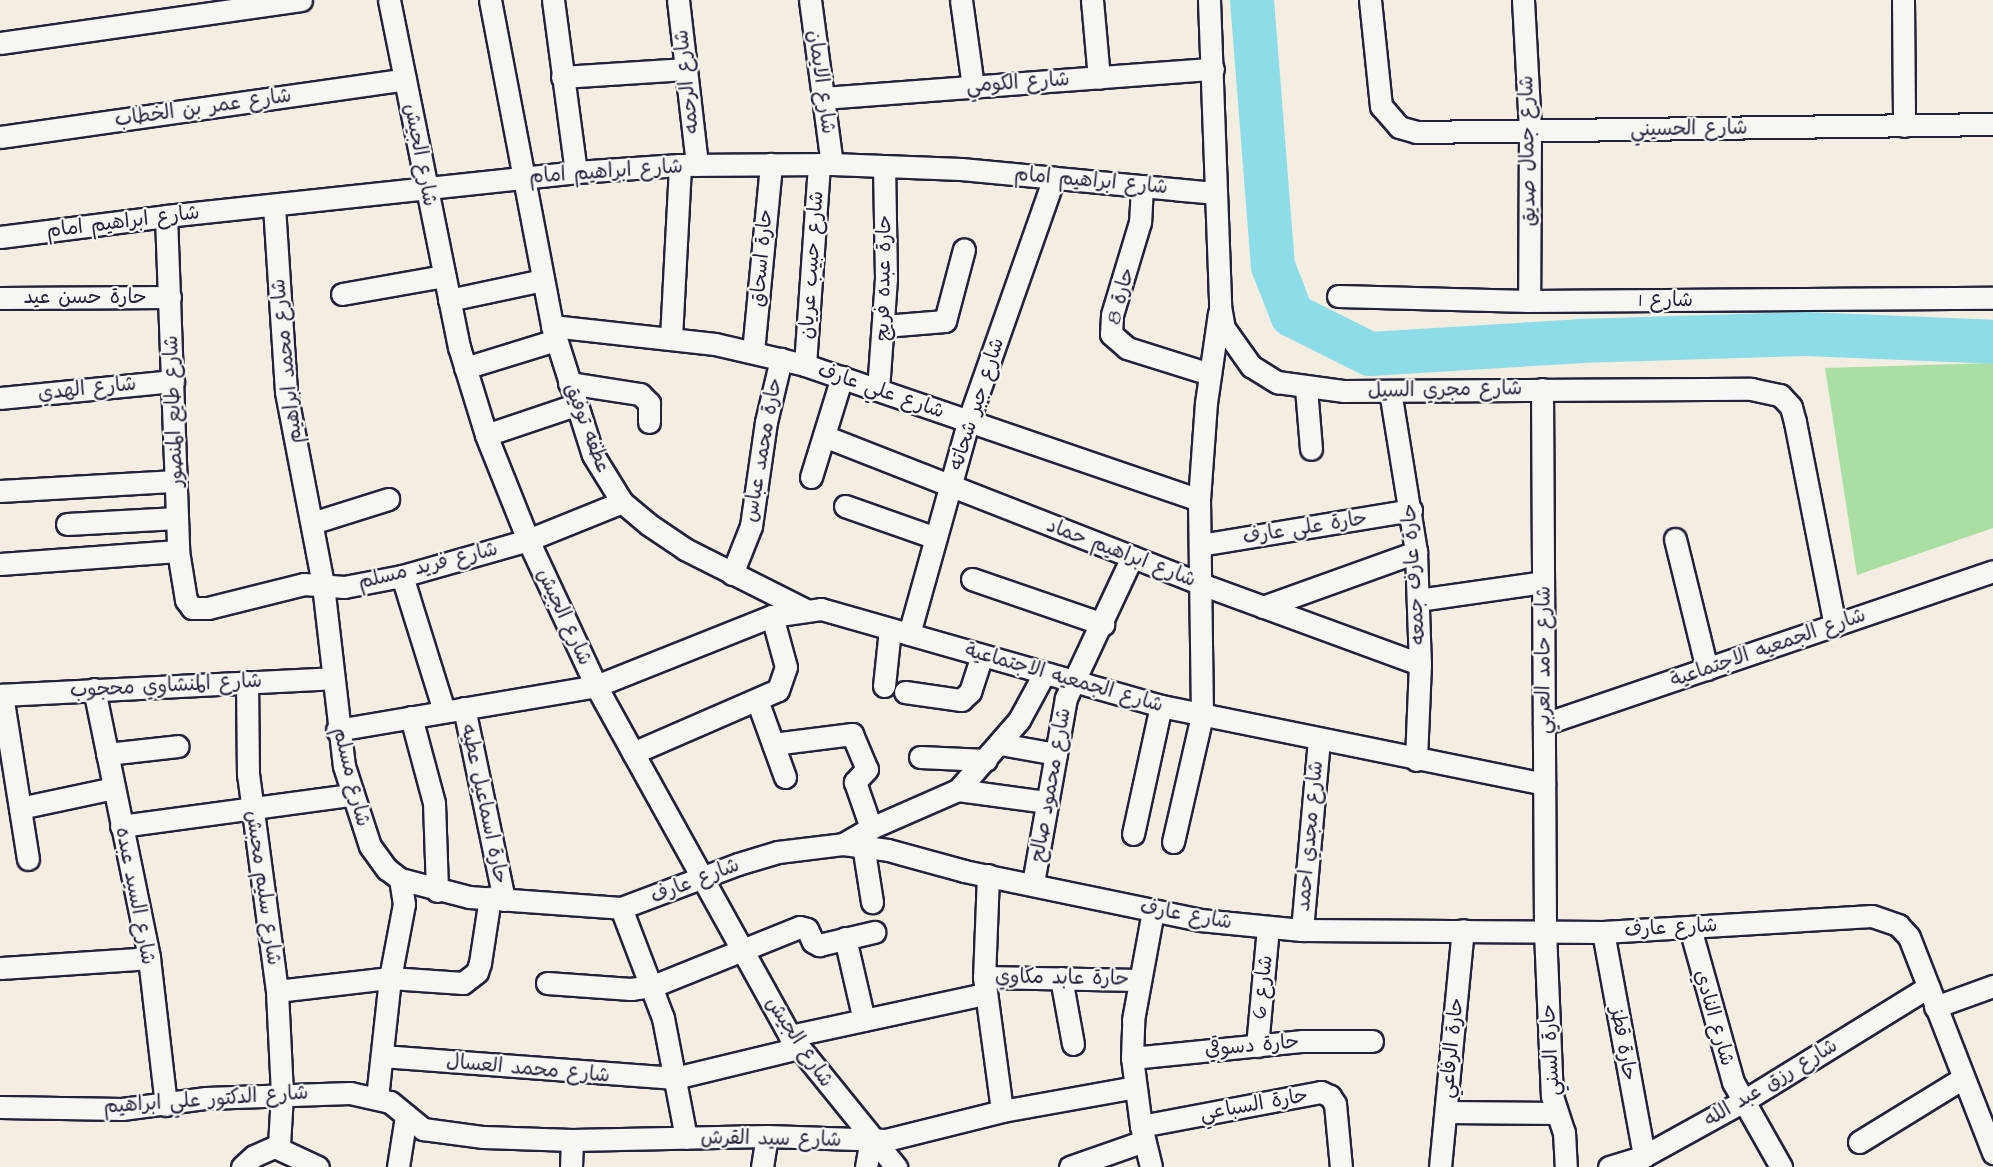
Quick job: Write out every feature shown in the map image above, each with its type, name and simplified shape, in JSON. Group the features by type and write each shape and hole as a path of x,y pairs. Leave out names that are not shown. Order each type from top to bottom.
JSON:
{"street":[{"path":"0,43 301,0"},
{"name":"شارع الجيش","path":"388,0 465,368 486,435 528,540 597,686 741,949 795,1042 871,1140 896,1167"},
{"name":"عطفه توفيق","path":"490,0 554,333 575,405 593,455 622,502 648,524 732,574 804,609"},
{"path":"553,0 576,172"},
{"name":"شارع الرحمه","path":"671,338 688,165 686,69 678,0"},
{"name":"شارع الايمان","path":"810,0 823,98 826,164"},
{"path":"961,0 973,87"},
{"path":"1092,0 1100,78"},
{"name":"شارع مجري السيل","path":"1209,0 1213,69 1214,193 1220,306 1224,328 1251,366 1277,382 1306,388 1390,391 1767,389 1780,395 1791,407 1834,625"},
{"name":"شارع الحسيني","path":"1370,0 1377,85 1381,106 1399,127 1416,132 1993,124"},
{"name":"شارع جمال صديق","path":"1523,0 1530,131 1529,301"},
{"path":"1903,0 1904,126"},
{"path":"562,77 686,69"},
{"name":"شارع الكومي","path":"823,98 1213,69"},
{"name":"شارع عمر بن الخطاب","path":"0,137 405,79"},
{"name":"حارة اسحاق","path":"753,352 771,164"},
{"name":"شارع حبيب عريان","path":"805,365 826,164"},
{"name":"شارع ابراهيم امام","path":"0,237 166,216 426,190 576,172 688,165 884,166 1054,178 1214,193"},
{"name":"حارة عبده فريج","path":"878,390 884,326 884,166"},
{"name":"شارع جبر شحاته","path":"982,656 970,692 961,700 895,689 899,631 936,538 968,422 1054,178"},
{"name":"حارة 8","path":"1142,186 1140,222 1112,315 1111,334 1127,348 1210,374"},
{"name":"شارع محمد ابراهيم","path":"274,206 286,392 296,455 312,523 323,585"},
{"name":"شارع طايع المنصور","path":"166,216 178,551 188,605"},
{"path":"884,326 945,321 964,249"},
{"path":"342,294 444,276"},
{"path":"449,300 543,280"},
{"name":"شارع 1","path":"1338,296 1529,301 1993,298"},
{"name":"حارة حسن عيد","path":"0,298 170,297"},
{"path":"1173,842 1202,715 1199,500 1210,374 1220,306"},
{"name":"شارع علي عارف","path":"465,368 554,333 671,338 753,352 842,377 1199,500"},
{"name":"حارة محمد عباس","path":"732,574 751,526 766,422 780,359"},
{"path":"811,477 842,377"},
{"name":"شارع الهدي","path":"0,398 173,381"},
{"path":"569,383 640,394 649,403 650,422"},
{"path":"1306,388 1311,449"},
{"name":"شارع حامد العربي","path":"1542,389 1545,931"},
{"name":"حارة عارف جمعه","path":"1390,391 1416,552 1420,664 1416,760"},
{"path":"486,435 575,405"},
{"name":"شارع ابراهيم حماد","path":"824,436 1201,584 1420,664"},
{"path":"0,490 176,481"},
{"path":"312,523 388,499"},
{"name":"شارع فريد مسلم","path":"188,605 208,608 295,586 345,587 402,576 528,540 622,502"},
{"path":"845,506 936,538"},
{"name":"حارة على عارف","path":"1200,545 1411,510"},
{"path":"67,524 177,518"},
{"path":"1675,539 1707,669"},
{"path":"0,564 178,551"},
{"path":"1263,607 1416,552"},
{"name":"شارع محمود صالح","path":"1033,883 1056,754 1073,683 1103,624 1132,557"},
{"name":"شارع الجمعيه الاجتماعية","path":"1544,724 1993,571"},
{"name":"حارة اسماعيل عطيه","path":"402,576 454,710 497,899"},
{"path":"972,579 1103,624"},
{"path":"1418,600 1543,582"},
{"name":"شارع مسلم","path":"323,585 337,730 351,795 370,846 387,869 400,879"},
{"name":"شارع الجمعيه الاجتماعية","path":"337,730 597,686 772,616 804,609 837,612 1073,683 1161,706 1319,741 1544,784"},
{"path":"633,753 778,690 785,676 772,616"},
{"path":"859,839 958,790 993,752 1025,711 1044,674"},
{"name":"شارع المنشاوي محجوب","path":"1,695 332,678"},
{"name":"شارع سليم محبش","path":"247,682 251,809 277,991 282,1094 281,1140 277,1148"},
{"name":"شارع السيد عبده","path":"94,689 149,958 166,1105"},
{"path":"1,695 28,859"},
{"path":"757,700 785,777"},
{"path":"1133,834 1161,706"},
{"path":"411,717 434,803 437,891"},
{"path":"773,744 845,732 852,734 867,767 855,782 859,839 872,902"},
{"name":"شارع مجدي احمد","path":"1302,930 1319,741"},
{"path":"107,754 178,746"},
{"path":"920,757 993,752 1056,754"},
{"path":"20,808 114,788"},
{"path":"958,790 1047,802"},
{"path":"122,826 351,795"},
{"name":"شارع عارف","path":"400,879 437,891 497,899 621,908 702,877 778,852 859,839 988,875 1154,911 1268,928 1603,932 1859,916 1885,918 1909,937 1993,1153"},
{"path":"988,875 985,985 1002,1111"},
{"path":"377,1098 390,978 404,904 400,879"},
{"path":"277,991 390,978 454,985 471,979 480,963 497,899"},
{"path":"621,908 653,986 675,1078 686,1138"},
{"path":"1151,1167 1142,1133 1132,1058 1139,980 1154,911"},
{"path":"547,983 611,989 653,986 741,949 802,927 816,944 874,932"},
{"name":"شارع 6","path":"1257,1046 1268,928"},
{"name":"شارع النادي","path":"1690,928 1723,1056 1742,1102 1781,1167"},
{"name":"حارة الرفاعي","path":"1440,1167 1463,930"},
{"name":"حارة السني","path":"1545,931 1552,1096 1564,1132 1566,1167"},
{"name":"حارة قطز","path":"1603,932 1644,1156"},
{"path":"845,938 864,1020"},
{"path":"0,968 149,958"},
{"path":"1061,978 1073,1044"},
{"name":"حارة عابد مكاوي","path":"864,1020 985,985 1061,978 1139,980"},
{"path":"1931,997 1993,986"},
{"name":"شارع رزق عبد الله","path":"1614,1166 1644,1156 1931,997"},
{"name":"شارع محمد العسال","path":"382,1056 675,1078 864,1020"},
{"name":"حارة دسوقي","path":"1132,1058 1257,1046 1372,1041"},
{"path":"1858,1142 1963,1078"},
{"name":"شارع سيد القرش","path":"406,1116 423,1129 436,1132 572,1140 767,1136 871,1140 913,1137 1002,1111 1135,1087"},
{"name":"حارة السباعي","path":"1070,1167 1142,1133 1322,1092 1330,1096 1335,1104 1341,1167"},
{"name":"شارع الدكتور علي ابراهيم","path":"0,1107 123,1109 282,1094 350,1093 390,1102 406,1116"},
{"path":"1446,1112 1557,1113"},
{"path":"398,1167 406,1116"},
{"path":"762,1167 767,1136"},
{"path":"571,1167 572,1140"},
{"path":"866,1167 871,1140"},
{"path":"242,1167 260,1152 277,1148 318,1167"}],"green space":[{"path":"1993,363 1993,528 1857,575 1825,368"}],"waterway":[{"path":"1252,0 1273,266 1292,315 1370,354 1580,341 1806,334 1993,342"}]}
